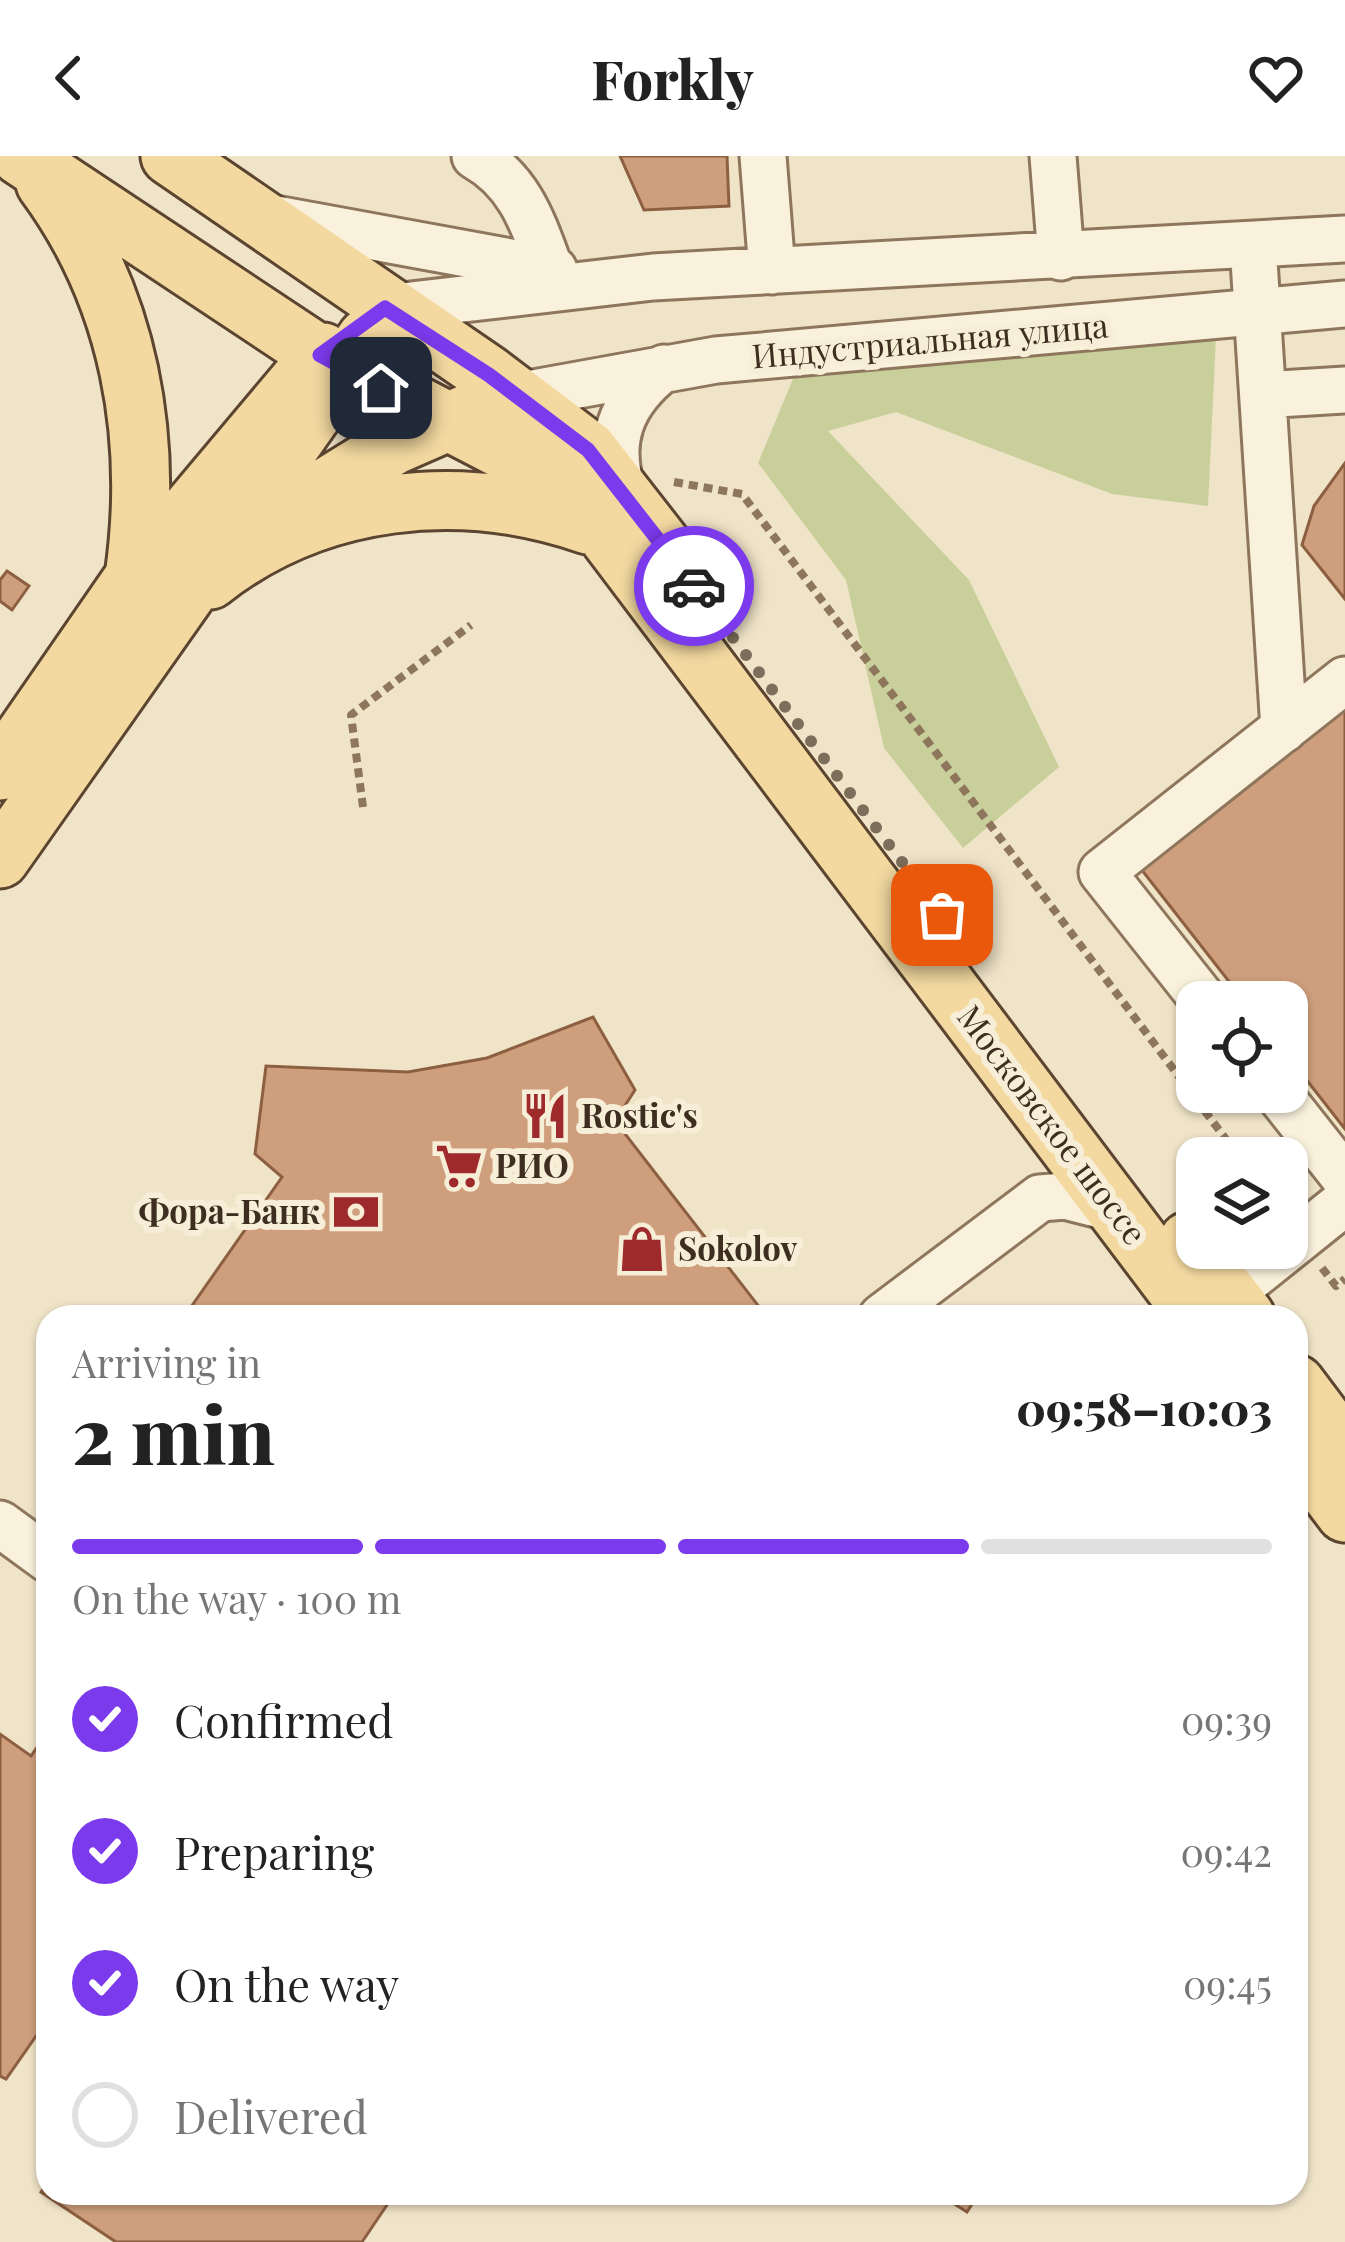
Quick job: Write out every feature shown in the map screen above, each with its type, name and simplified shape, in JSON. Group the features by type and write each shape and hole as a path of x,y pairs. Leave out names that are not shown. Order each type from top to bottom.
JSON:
{"main road":[{"path":"26,160 333,362 530,467 633,502"},
{"path":"26,160 96,270 127,355 159,589"},
{"name":"Московское шоссе","path":"186,160 253,214 468,361 588,450 633,502 1220,1305"},
{"path":"0,771 159,589 333,362 385,308"},
{"path":"0,859 159,589 336,478 517,396"},
{"path":"159,589 327,519 391,503 458,498 507,503 633,502"},
{"name":"Московское шоссе","path":"633,502 1041,1111 1116,1210 1219,1305"},
{"path":"1308,1400 1345,1449"},
{"path":"1308,1464 1345,1513"}],"street":[{"path":"475,156 491,165 526,203 538,278"},
{"path":"763,156 772,271"},
{"path":"1053,156 1061,257"},
{"path":"253,214 538,278 616,280 1345,239"},
{"path":"1253,245 1284,729"},
{"path":"385,308 538,278"},
{"path":"449,423 468,361 483,334 538,278"},
{"name":"Индустриальная улица","path":"517,396 664,368 1345,304"},
{"path":"633,502 616,472 619,424 628,402 664,368"},
{"path":"1263,395 1345,390"},
{"path":"1188,981 1102,872 1345,680"},
{"path":"1040,1198 1047,1142 1041,1111"},
{"path":"1293,1113 1345,1178"},
{"path":"898,1305 1040,1198 1065,1196 1116,1210"},
{"path":"1230,1305 1345,1202"},
{"path":"0,1524 36,1550"}],"path":[{"path":"633,502 742,494 1224,1137"},
{"path":"363,807 351,715 471,625"}],"green space":[{"path":"1217,315 1208,506 1112,494 896,412 828,431 969,580 1059,767 963,848 884,748 846,580 758,463 810,338"}],"building":[{"path":"620,156 727,156 729,206 644,210"},
{"path":"1345,463 1345,599 1302,545 1314,506"},
{"path":"7,571 29,586 12,610 0,601 0,580"},
{"path":"1345,709 1345,1129 1308,1082 1308,981 1229,981 1141,869"},
{"name":"РИО","path":"593,1017 635,1090 615,1121 758,1305 192,1305 282,1177 255,1154 266,1066 408,1072 487,1058"},
{"path":"0,1734 31,1756 36,1749 36,2036 6,2079 0,2076"},
{"path":"60,2205 387,2205 362,2242 116,2242"}],"way so far":[{"path":"694,586 942,915"}],"place":[{"name":"Rostic's","path":"545,1116"},
{"name":"РИО","path":"459,1166"},
{"name":"Фора-Банк","path":"356,1212"},
{"name":"Sokolov","path":"642,1249"}],"route":[{"path":"381,388 320,355 385,308 489,375 588,450 694,586"}]}
